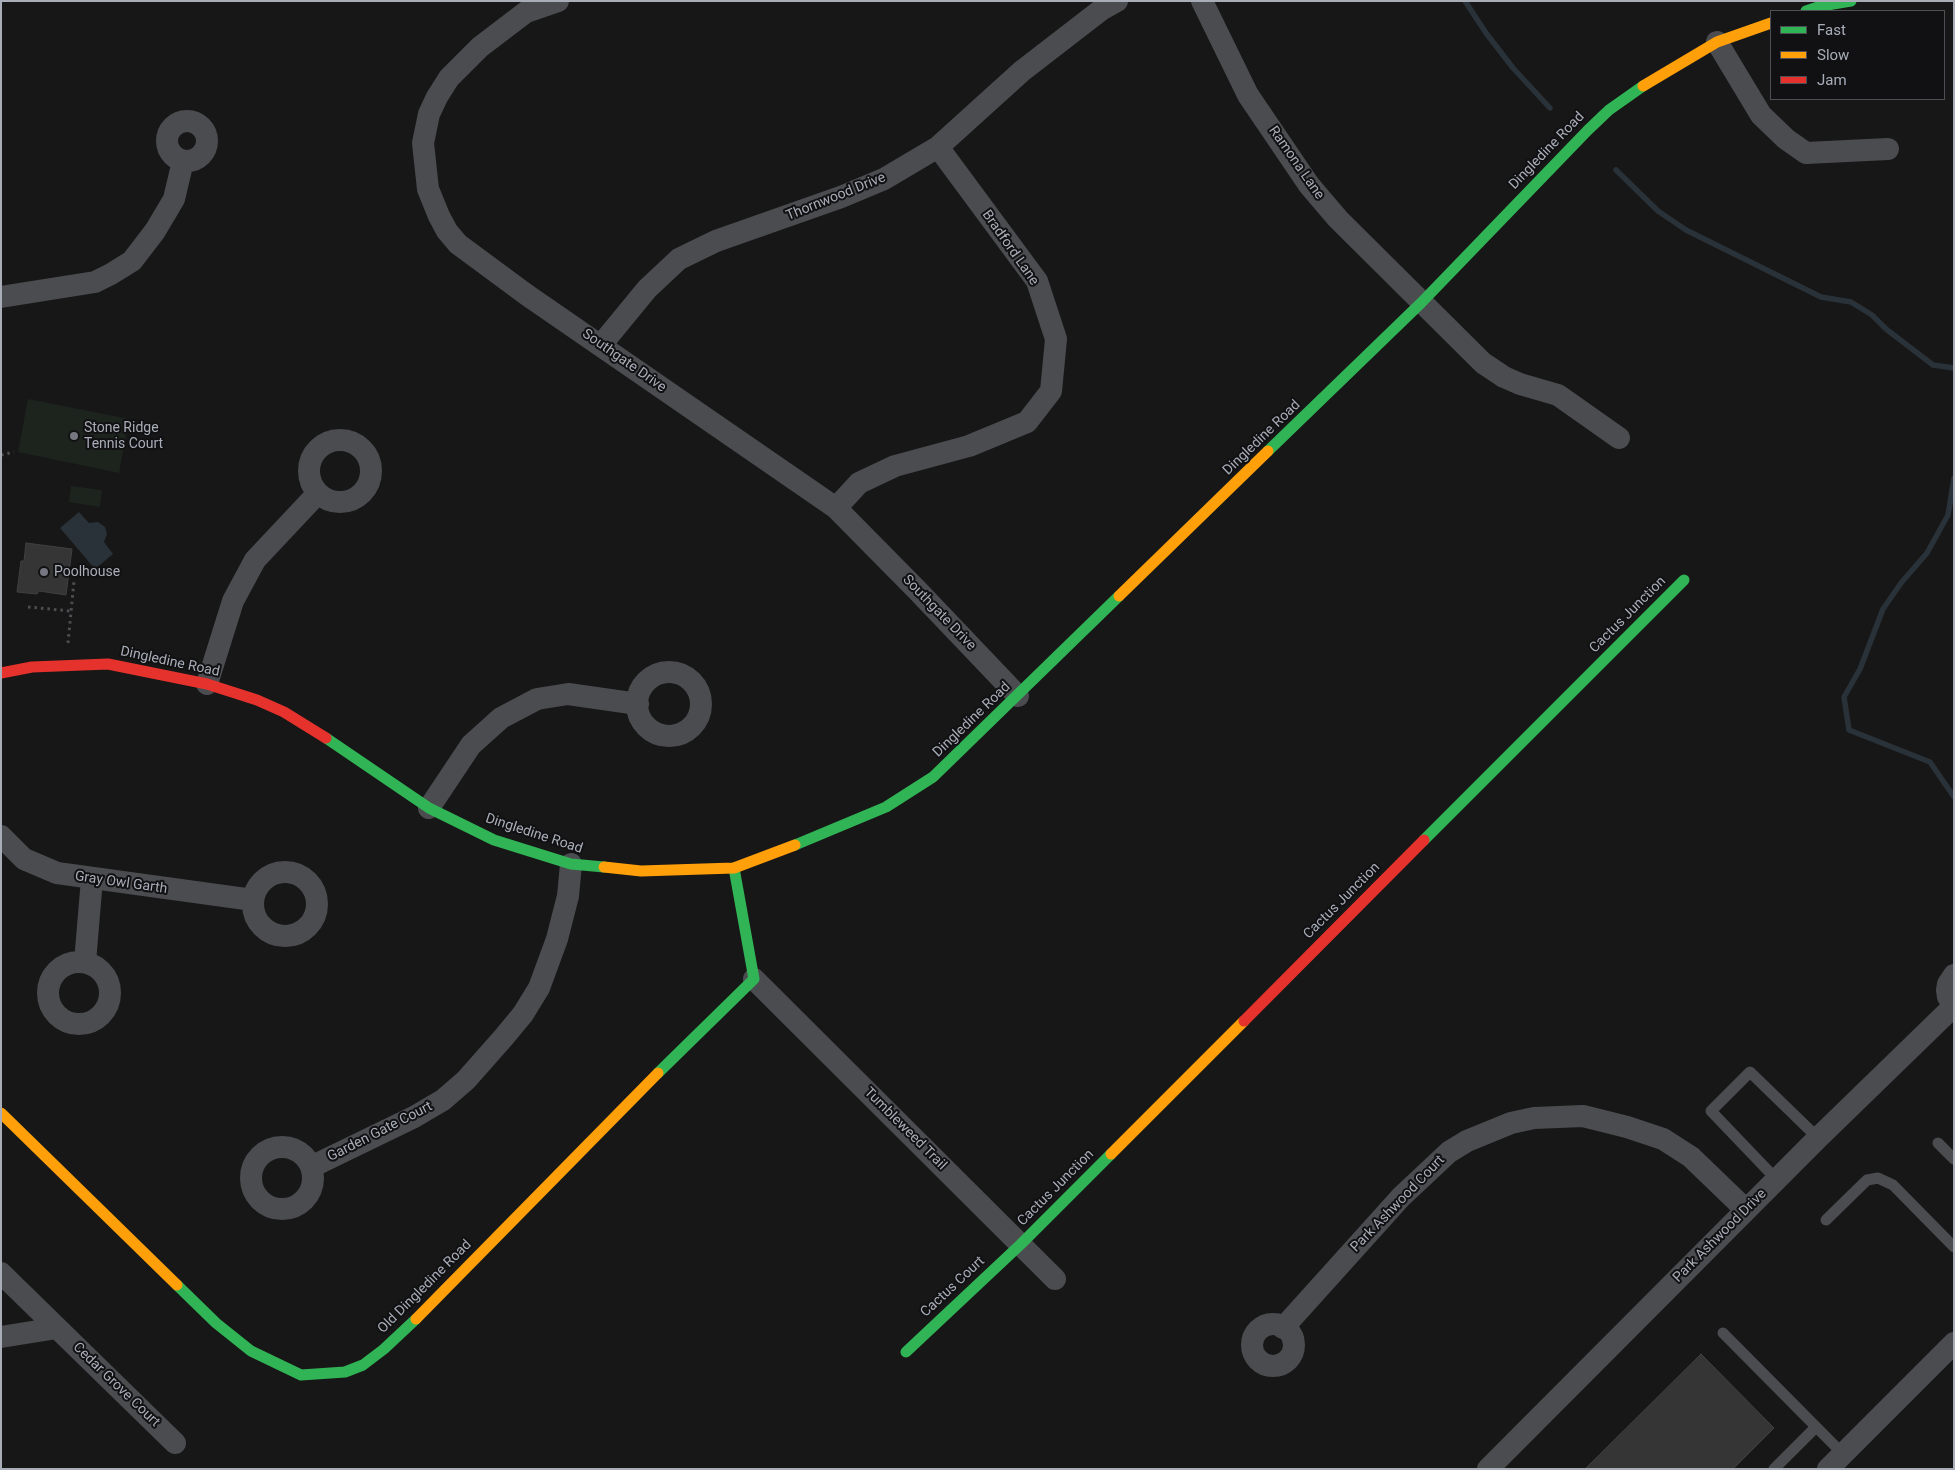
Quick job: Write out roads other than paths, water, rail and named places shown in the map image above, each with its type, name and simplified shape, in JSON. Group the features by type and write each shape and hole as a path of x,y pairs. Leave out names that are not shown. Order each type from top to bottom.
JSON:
{"street":[{"name":"Southgate Drive","path":"558,1 523,7 449,78 437,97 429,114 423,142 428,188 438,216 458,244 836,508 1018,696"},
{"name":"Thornwood Drive","path":"600,345 646,288 679,259 716,241 841,197 884,179 938,147 1022,71 1101,10 1117,1"},
{"name":"Ramona Lane","path":"1202,1 1248,95 1308,185 1338,219 1483,363 1504,377 1520,384 1558,395 1619,438"},
{"path":"1809,10 1851,1"},
{"name":"Dingledine Road","path":"1,673 32,667 108,664 207,684 258,700 284,712 310,727 429,808 494,840 571,864 641,871 734,868 843,826 886,807 933,777 1421,303 1609,110 1634,92 1717,42 1770,23"},
{"path":"1717,42 1761,115 1786,139 1806,153 1888,149"},
{"name":"Bradford Lane","path":"836,508 859,484 895,466 969,446 1027,422 1051,391 1056,339 1037,281 938,147"},
{"path":"1,297 95,282 132,261 155,230 174,199 183,160"},
{"path":"207,684 233,601 255,560 318,493"},
{"name":"Cactus Junction","path":"1021,1244 1684,580"},
{"path":"429,808 471,745 502,718 537,699 568,694 638,704"},
{"name":"Gray Owl Garth","path":"1,836 24,859 57,874 253,900"},
{"name":"Garden Gate Court","path":"311,1167 414,1117 443,1100 466,1080 504,1037 523,1014 540,988 557,939 568,896 571,864"},
{"path":"734,868 754,979"},
{"path":"85,962 92,879"},
{"name":"Park Ashwood Drive","path":"1488,1469 1818,1138 1954,1006 1948,997 1947,990 1948,984 1954,975"},
{"name":"Tumbleweed Trail","path":"754,979 1055,1279"},
{"name":"Old Dingledine Road","path":"1,1113 216,1323 251,1351 302,1375 345,1372 363,1365 404,1331 674,1057 754,979"},
{"name":"Park Ashwood Court","path":"1283,1328 1401,1198 1449,1152 1466,1141 1511,1123 1534,1118 1583,1116 1627,1127 1663,1139 1691,1157 1746,1210"},
{"name":"Cactus Court","path":"906,1352 1021,1244"},
{"name":"Cedar Grove Court","path":"1,1273 175,1443"},
{"path":"1,1337 57,1328"},
{"path":"1833,1465 1954,1343"}],"lane":[{"path":"1776,1180 1711,1111 1750,1072 1818,1138"},
{"path":"1938,1143 1954,1159"},
{"path":"1826,1220 1867,1180 1878,1178 1892,1185 1954,1247"},
{"path":"1723,1333 1816,1427 1833,1465"},
{"path":"1774,1469 1816,1427"}],"waterway":[{"path":"1465,1 1486,33 1513,68 1550,108"},
{"path":"1616,170 1658,211 1686,230 1821,297 1851,302 1872,315 1886,329 1933,365 1954,368"},
{"path":"1954,478 1948,515 1927,553 1901,583 1883,609 1860,669 1844,697 1849,730 1930,762 1954,797"}],"place":[{"name":"Stone Ridge Tennis Court","path":"74,436"},
{"name":"Poolhouse","path":"44,572"}]}
